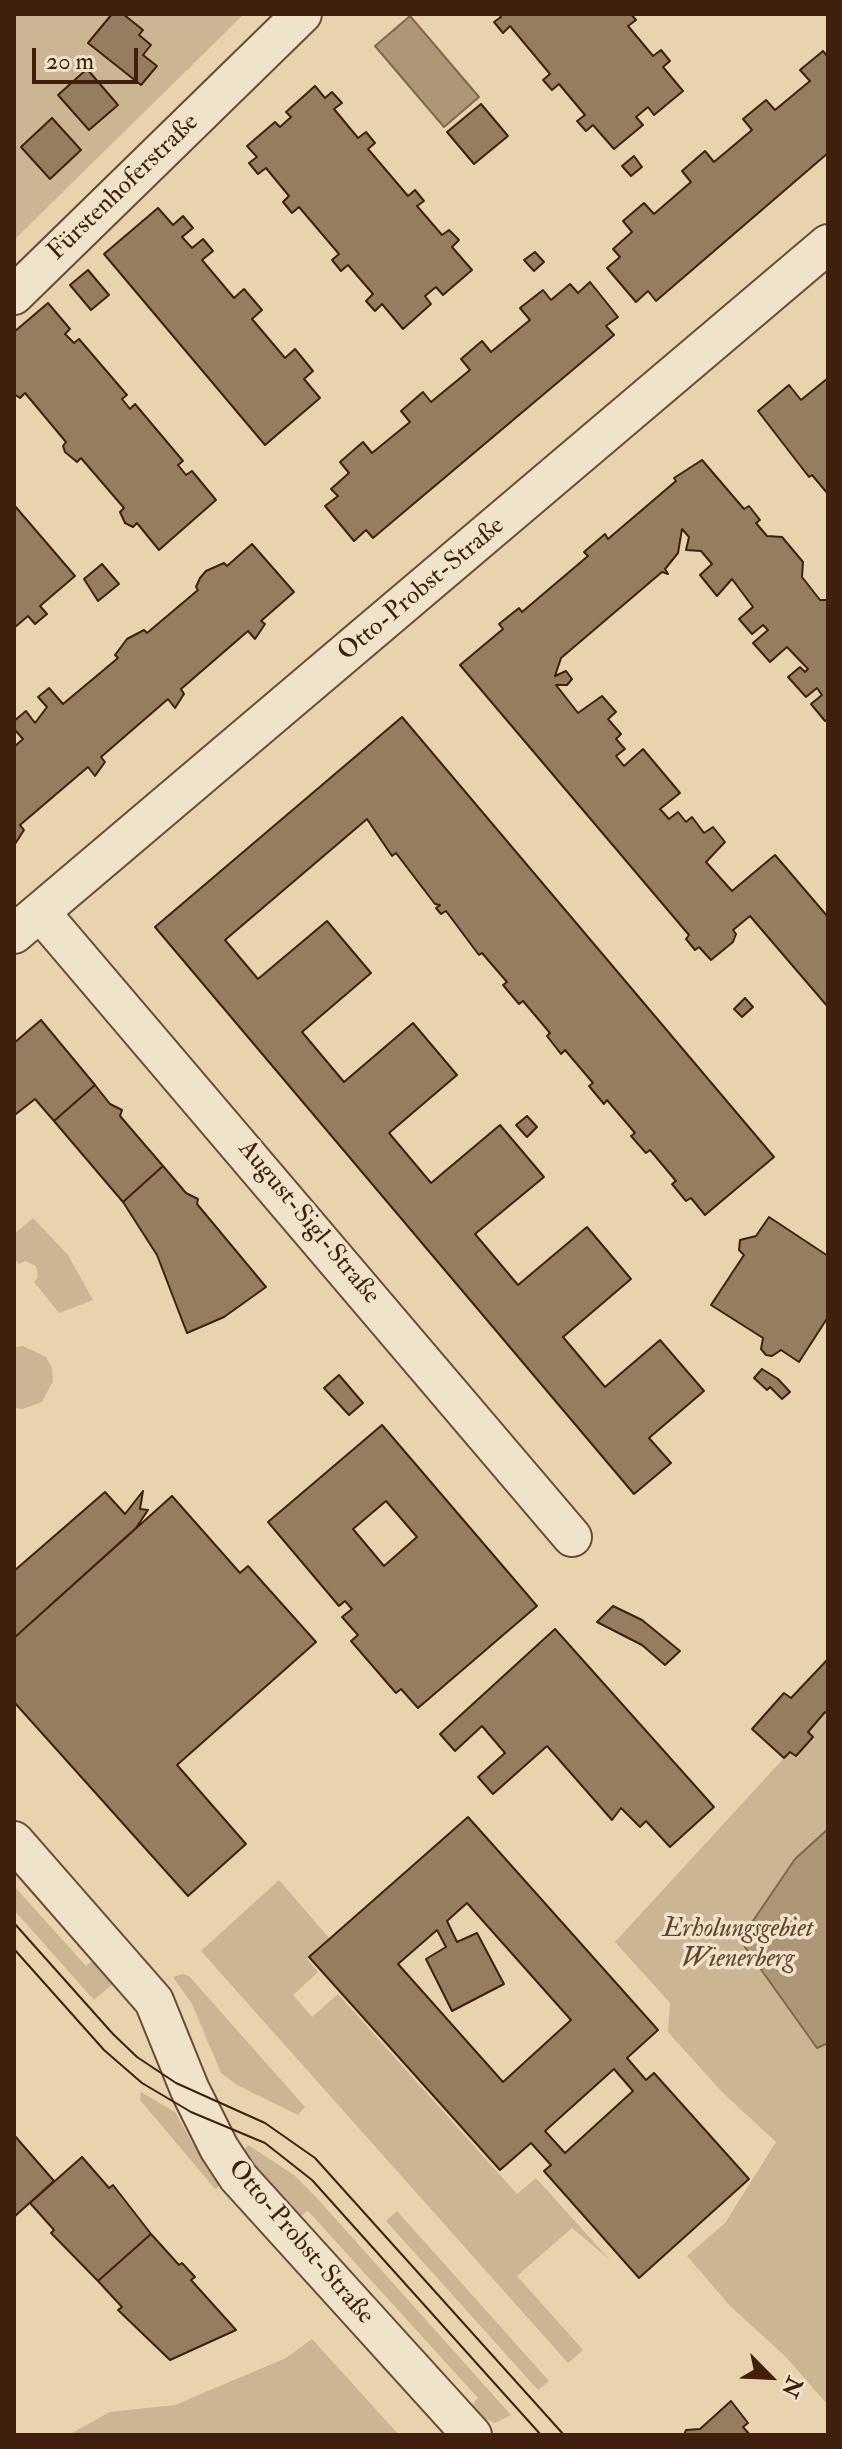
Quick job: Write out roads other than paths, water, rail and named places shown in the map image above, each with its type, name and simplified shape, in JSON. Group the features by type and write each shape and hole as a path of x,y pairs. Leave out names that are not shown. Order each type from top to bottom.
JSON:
{"street":[{"name":"Fürstenhoferstraße","path":"14,295 302,14"},
{"name":"Otto-Probst-Straße","path":"27,923 828,244"},
{"name":"August-Sigl-Straße","path":"27,923 572,1537"},
{"name":"Otto-Probst-Straße","path":"14,1841 154,2001 190,2090 219,2148 238,2177 472,2435"}],"tram line":[{"path":"14,1923 137,2057 176,2083 265,2123 315,2158 564,2435"},
{"path":"14,1949 104,2050 142,2083 191,2112 265,2143 312,2180 541,2435"}],"park label":[{"name":"Erholungsgebiet Wienerberg","path":"738,1945"}]}
